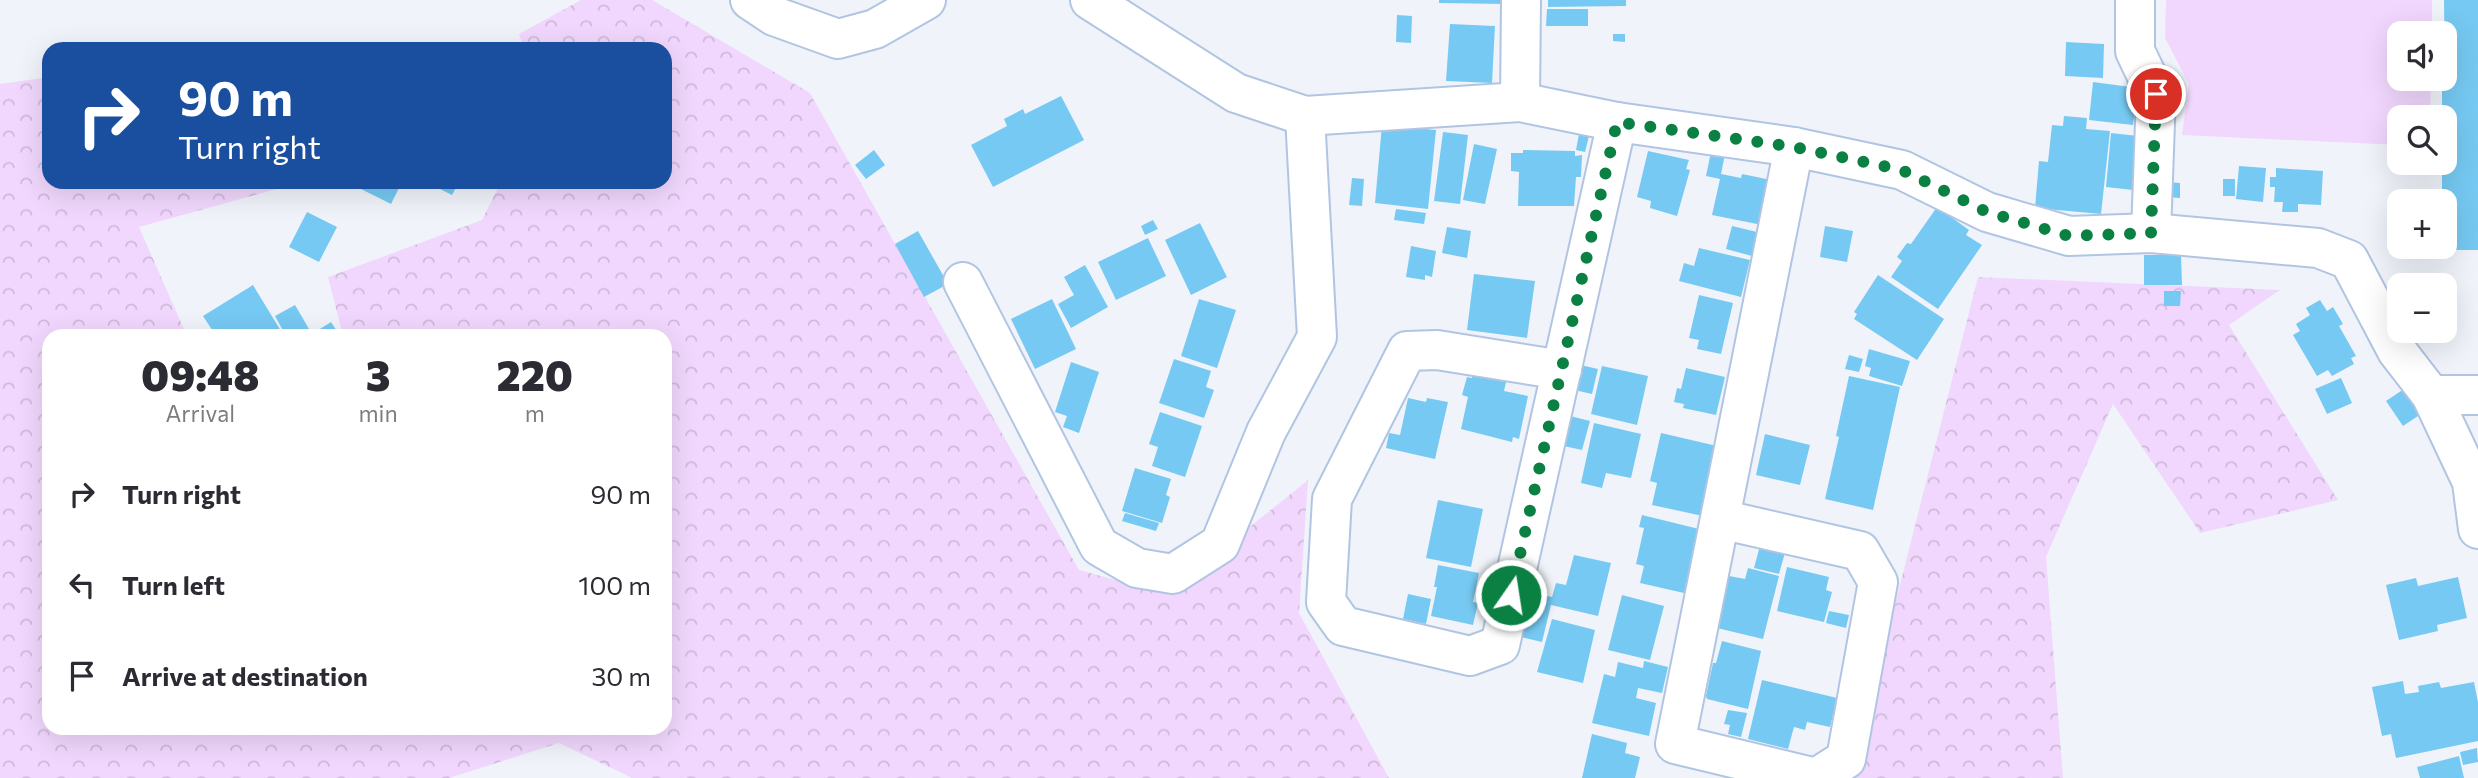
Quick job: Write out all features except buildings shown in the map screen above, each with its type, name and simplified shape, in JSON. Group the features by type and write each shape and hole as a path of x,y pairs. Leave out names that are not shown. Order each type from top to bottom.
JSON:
{"street":[{"path":"750,0 774,16 838,38 875,29 926,0"},
{"path":"1090,0 1236,93 1305,116 1520,103 1617,122 1794,147 1902,170 1987,212 2069,236 2151,233 2318,248 2349,260 2398,351 2431,395 2472,482 2478,529"},
{"path":"1520,103 1521,0"},
{"path":"2135,0 2135,51 2156,94 2151,233"},
{"path":"963,282 1099,546 1137,568 1173,574 1220,544 1266,432 1317,337 1305,116"},
{"path":"1562,370 1437,350 1407,351 1332,499 1326,601 1343,626 1469,656 1500,645 1562,370 1617,122"},
{"path":"1720,519 1860,551 1878,582 1846,759 1816,778 1675,744 1794,147"},
{"path":"2431,395 2478,396"}],"green space":[{"path":"581,0 652,0 810,93 1079,570 1167,594 1308,480 1299,613 1389,778 632,778 559,743 449,778 0,778 0,84 42,78 42,189 277,189 139,227 184,329 42,329 42,735 672,735 672,329 341,329 328,277 482,220 498,189 672,189 672,42 522,42 519,34"},
{"path":"2166,0 2432,0 2432,21 2387,21 2387,91 2431,91 2430,105 2387,105 2387,144 2182,135 2189,84 2165,38"},
{"path":"1978,277 2280,290 2229,325 2338,500 2200,533 2113,404 2046,557 2063,778 1851,778"}],"route":[{"path":"1511,595 1617,122 1794,147 1902,170 1987,212 2069,236 2151,233 2156,94"}]}
